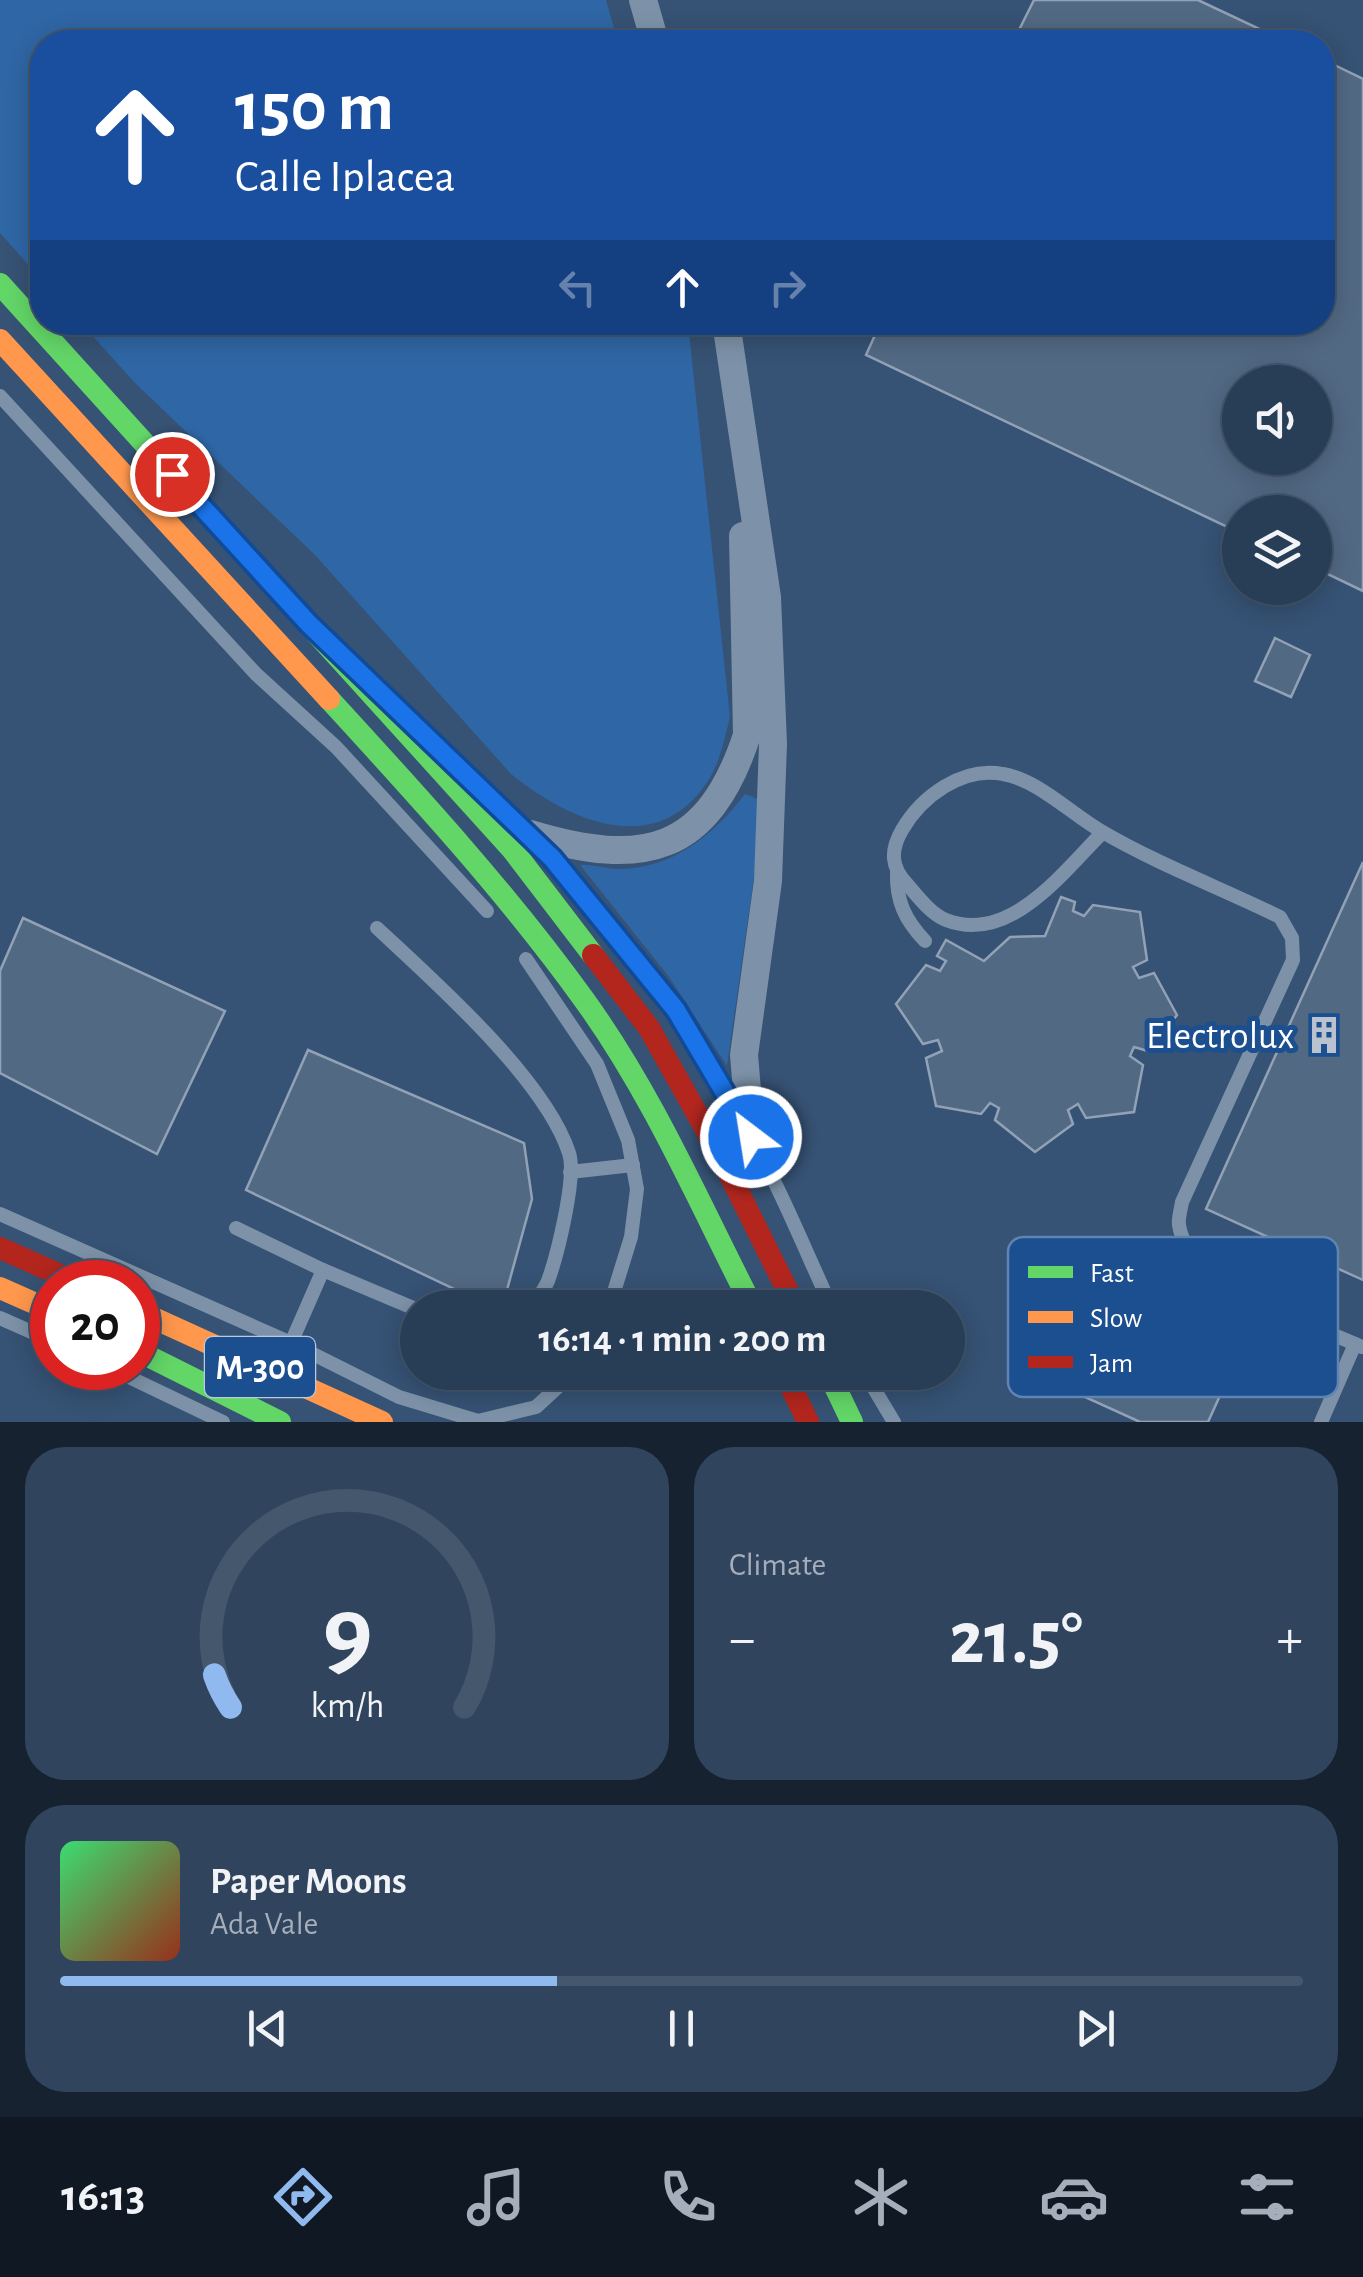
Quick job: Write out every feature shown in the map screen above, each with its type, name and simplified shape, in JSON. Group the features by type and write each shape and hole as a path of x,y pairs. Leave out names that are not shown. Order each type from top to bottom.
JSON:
{"main road":[{"path":"0,284 30,317"},
{"path":"46,335 512,849 650,1028 720,1155 787,1290"},
{"path":"0,340 454,836 586,1002 646,1098 744,1290"},
{"path":"0,1248 30,1261"},
{"path":"0,1288 30,1301"},
{"name":"M-300","path":"160,1320 382,1422"},
{"name":"M-300","path":"160,1362 280,1422"},
{"path":"793,1390 808,1422"},
{"path":"837,1390 852,1422"}],"street":[{"path":"643,0 652,30"},
{"path":"728,335 767,597 773,744 768,881 744,1055 751,1137"},
{"path":"530,834 578,848 637,851 666,842 682,836 716,804 737,765 748,735 740,424"}],"lane":[{"path":"0,396 256,674 336,747 495,920"},
{"path":"309,624 463,770"},
{"path":"1102,832 1028,907 1004,920 947,921 928,907 897,872 892,858 913,811 930,794 964,778 998,773 1021,779 1102,832 1280,916 1292,938 1293,960 1182,1202 1179,1225 1184,1237"},
{"path":"477,783 530,834 616,932 676,1010 751,1137 823,1290"},
{"path":"897,872 896,893 902,910 925,940"},
{"path":"376,928 443,989 544,1100 571,1157 542,1290"},
{"path":"517,948 597,1064 628,1140 637,1189 631,1236 614,1290"},
{"path":"570,1172 632,1165"},
{"name":"M-300","path":"0,1214 291,1343 399,1397 478,1421 536,1407 554,1390"},
{"path":"236,1228 400,1302"},
{"path":"291,1343 323,1270"},
{"path":"0,1318 30,1332"},
{"path":"1338,1388 1359,1345"},
{"path":"154,1390 215,1420"},
{"path":"875,1390 894,1422"},
{"path":"1321,1422 1333,1397"}],"shaded area":[{"path":"0,0 606,0 615,30 30,30 30,267 0,233"},
{"path":"92,335 689,335 730,717 711,776 691,802 667,818 642,826 587,819 535,792 511,774 315,555 135,383"},
{"path":"745,794 761,800 757,856 727,1066 669,977 580,865 619,869 675,856 720,823"}],"building":[{"path":"1034,0 1198,0 1262,30 1019,30"},
{"path":"1335,65 1363,79 1363,591 1332,576 1332,495 1222,495 1222,524 866,355 875,335 1335,335"},
{"path":"1275,638 1310,655 1291,697 1255,681"},
{"name":"Electrolux","path":"1363,862 1363,1280 1338,1269 1338,1237 1268,1237 1206,1209"},
{"path":"1061,897 1075,902 1073,911 1084,916 1093,905 1140,912 1147,960 1133,967 1139,978 1154,973 1177,1015 1148,1051 1134,1047 1130,1056 1143,1065 1134,1112 1086,1118 1078,1104 1068,1110 1073,1124 1035,1152 995,1120 999,1108 990,1103 981,1114 936,1106 926,1058 942,1051 938,1040 923,1044 896,1004 926,965 940,971 946,961 937,956 946,940 984,961 1010,937 1045,936"},
{"path":"23,918 225,1011 157,1154 0,1073 0,971"},
{"path":"308,1050 524,1143 532,1199 507,1290 456,1290 246,1190"},
{"path":"1085,1397 1219,1397 1208,1422 1140,1422"}],"traffic: fast":[{"path":"0,284 30,317"},
{"path":"46,335 512,849 593,955"},
{"path":"329,699 494,884 585,1001 654,1112 744,1290"},
{"path":"160,1362 280,1422"},
{"path":"837,1390 852,1422"}],"traffic: slow":[{"path":"0,340 329,699"},
{"path":"0,1288 30,1301"},
{"path":"160,1321 382,1422"}],"traffic: jam":[{"path":"593,955 649,1028 720,1155 787,1290"},
{"path":"0,1248 30,1261"},
{"path":"793,1390 808,1422"}],"place":[{"name":"Electrolux","path":"1324,1035"}],"route":[{"path":"172,474 309,624 552,858 676,1010 751,1137"}]}
